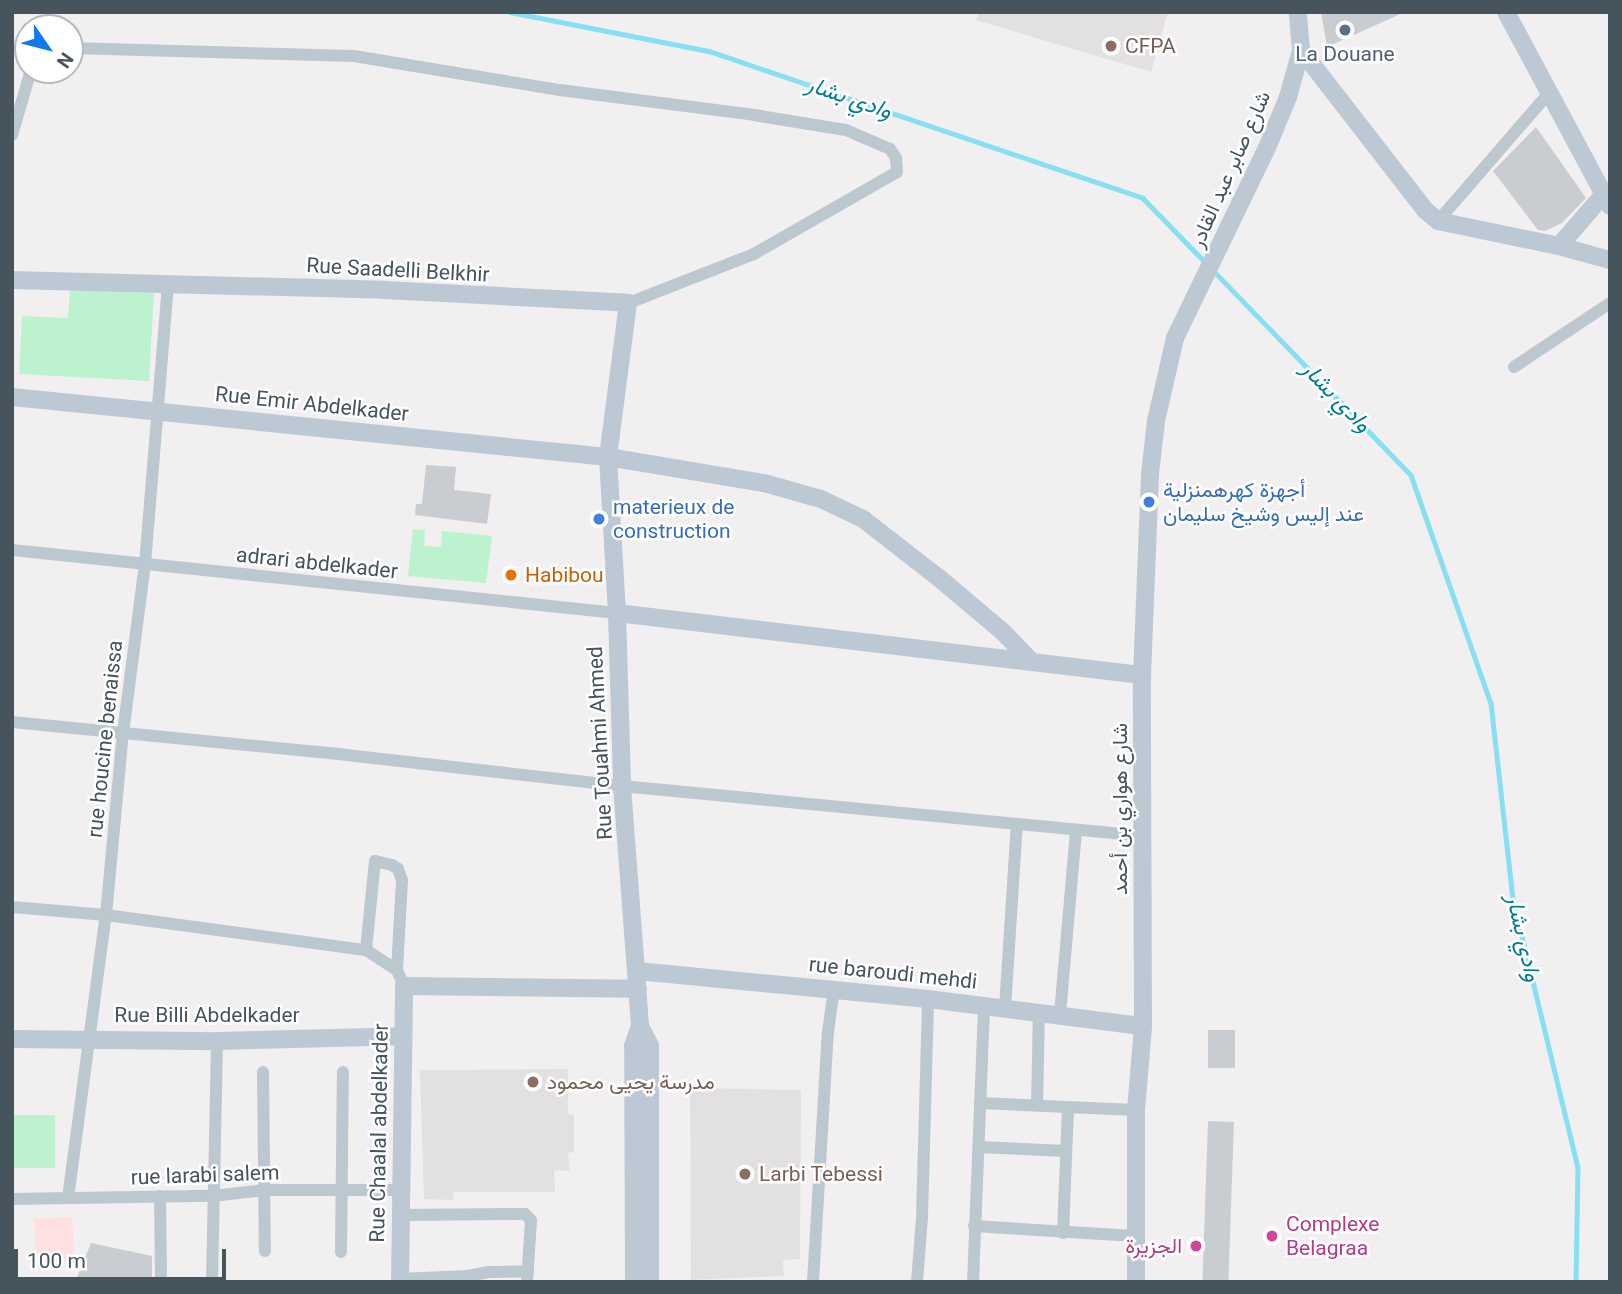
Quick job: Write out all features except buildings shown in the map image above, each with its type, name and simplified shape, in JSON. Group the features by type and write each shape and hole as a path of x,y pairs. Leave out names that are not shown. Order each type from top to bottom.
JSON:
{"street":[{"name":"شارع صابر عبد القادر","path":"1175,338 1238,211 1288,97 1301,50 1298,12"},
{"path":"1506,12 1607,200 1559,246"},
{"path":"84,48 354,56 559,90 754,115 846,130 890,149 896,158 897,172 754,254 628,303 608,457"},
{"path":"1301,50 1425,210 1438,221 1559,246 1610,260"},
{"path":"12,135 27,84"},
{"path":"1438,221 1549,94"},
{"name":"Rue Saadelli Belkhir","path":"12,280 384,290 628,303"},
{"name":"rue houcine benaissa","path":"68,1198 106,915 124,733 145,564 168,283"},
{"path":"1514,367 1610,303"},
{"name":"شارع هواري بن أحمد","path":"1136,1282 1136,1110 1143,1026 1142,675 1150,474 1161,395 1175,338"},
{"name":"Rue Emir Abdelkader","path":"12,397 608,457 764,483 821,499 853,514 939,578 1002,631 1030,660"},
{"name":"Rue Touahmi Ahmed","path":"608,457 617,613 622,786 640,1026"},
{"name":"adrari abdelkader","path":"12,550 617,613"},
{"path":"617,613 1142,675"},
{"path":"12,722 622,786 1144,836"},
{"path":"1005,1008 1017,824"},
{"path":"1060,1014 1076,830"},
{"path":"366,950 375,861 388,863 398,869 401,880 400,978"},
{"path":"12,907 106,915 366,950 400,978"},
{"name":"rue baroudi mehdi","path":"400,978 637,980 834,989 1039,1011 1143,1026"},
{"name":"Rue Chaalal abdelkader","path":"400,978 400,1281"},
{"path":"813,1282 828,1032 834,989"},
{"path":"916,1282 922,1217 928,999"},
{"path":"973,1282 984,1006"},
{"path":"1037,1105 1039,1011"},
{"path":"634,1282 633,1046 640,1026"},
{"path":"640,1026 650,1046 650,1282"},
{"name":"Rue Billi Abdelkader","path":"12,1039 88,1037 217,1041 402,1036"},
{"path":"212,1282 217,1041"},
{"path":"263,1072 265,1251"},
{"path":"341,1252 342,1072"},
{"path":"980,1103 1136,1110"},
{"path":"1063,1233 1068,1107"},
{"path":"979,1146 1066,1151"},
{"name":"rue larabi salem","path":"12,1199 212,1196 265,1191 399,1190"},
{"path":"160,1196 161,1282"},
{"path":"400,1215 453,1219 528,1216 531,1220 527,1277 489,1272 468,1279 400,1281"},
{"path":"974,1226 1135,1236"}],"shaded area":[{"name":"CFPA","path":"979,12 1168,12 1151,72 976,20"},
{"path":"568,1069 568,1114 574,1115 574,1152 568,1153 570,1171 554,1170 555,1192 454,1192 453,1200 424,1199 420,1070"},
{"name":"Larbi Tebessi","path":"690,1088 801,1090 800,1259 783,1260 784,1276 691,1280"},
{"path":"72,1217 74,1262 36,1264 34,1219"}],"green space":[{"path":"70,289 154,293 149,381 19,374 22,316 68,318"},
{"path":"413,529 425,530 424,546 441,547 442,531 492,536 486,583 408,576"},
{"path":"12,1115 55,1115 55,1168 12,1168"}],"waterway":[{"name":"وادي بشار","path":"510,12 709,51 1143,198 1206,263"},
{"name":"وادي بشار","path":"1212,269 1411,475 1491,703 1513,899 1578,1167 1576,1282"}],"place":[{"name":"La Douane","path":"1345,30"},
{"name":"CFPA","path":"1111,46"},
{"name":"أجهزة كهرهمنزلية عند إليس وشيخ سليمان","path":"1149,502"},
{"name":"materieux de construction","path":"599,519"},
{"name":"Habibou","path":"511,575"},
{"name":"مدرسة يحيى محمود","path":"533,1082"},
{"name":"Larbi Tebessi","path":"745,1174"},
{"name":"Complexe Belagraa","path":"1272,1236"},
{"name":"الجزيرة","path":"1196,1246"}]}
